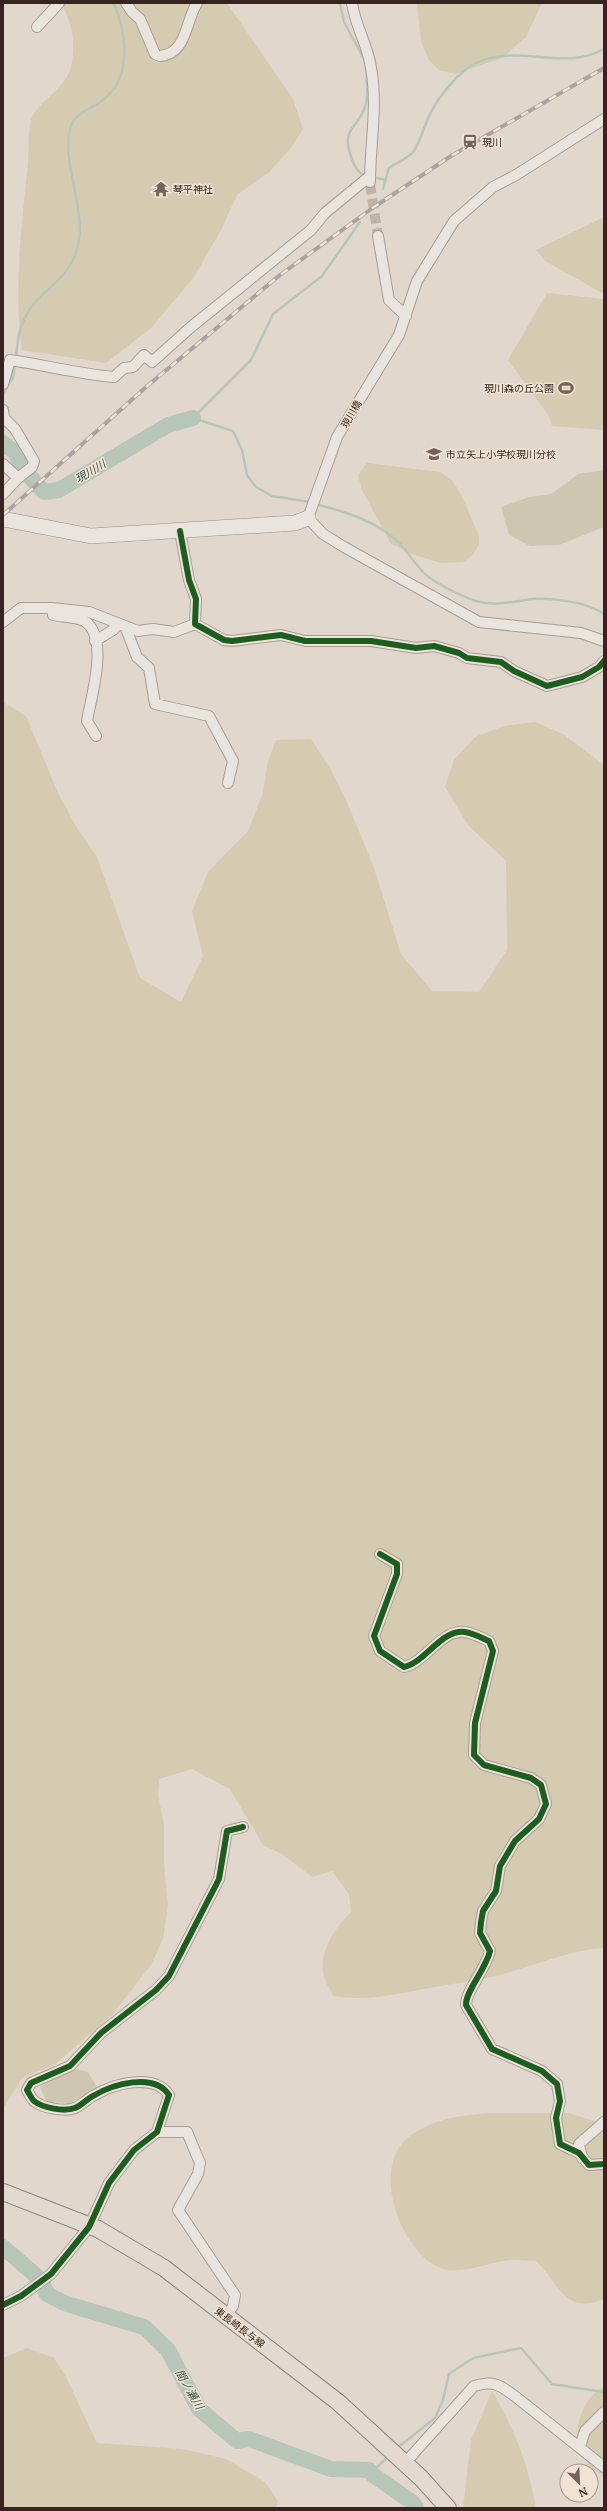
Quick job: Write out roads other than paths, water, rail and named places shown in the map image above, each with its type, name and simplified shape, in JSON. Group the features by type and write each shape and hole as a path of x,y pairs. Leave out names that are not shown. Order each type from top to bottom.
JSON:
{"main road":[{"name":"東長崎長与線","path":"3,2192 90,2227 120,2241 164,2268 338,2402 405,2463 448,2508"}],"street":[{"path":"37,27 59,3"},
{"path":"126,3 140,19 155,54 160,56 177,51 182,43 186,25 197,3"},
{"path":"3,384 10,360 82,374 114,377 124,368 133,367 144,355 152,362 191,327 311,230 325,213 370,180 373,106 372,69 356,25 352,3"},
{"name":"現川橋","path":"310,514 337,437 399,335 417,281 454,221 493,188 604,119"},
{"path":"378,236 389,300 406,316"},
{"path":"3,410 4,418 15,429 34,461 32,468 19,477 3,494"},
{"path":"3,464 19,477"},
{"path":"3,518 91,536 180,532 295,523 310,514 323,534 479,622 581,632 604,641"},
{"path":"180,532 188,574 196,599 195,624"},
{"path":"3,622 22,608 52,608 89,612 138,631 153,629 174,632 195,624 224,640 232,641 281,635 305,641 371,641 416,648 434,646 459,653 467,658 501,662 514,671 547,686 582,677 600,667 604,661"},
{"path":"52,608 53,615 86,621 93,629 98,673 87,721 96,736"},
{"path":"95,640 121,625"},
{"path":"121,625 137,657 149,668 155,704 209,716 233,761 228,783"},
{"path":"380,1554 397,1564 397,1574 374,1636 380,1650 404,1666 413,1665 450,1635 465,1632 489,1641 493,1651 475,1723 474,1755 484,1765 531,1778 541,1785 546,1804 538,1819 515,1842 500,1866 496,1891 483,1911 480,1933 490,1951 487,1963 465,1998 466,2005 492,2048 542,2071 557,2084 560,2101 556,2118 560,2144 579,2153 589,2165 604,2164"},
{"path":"3,2305 22,2296 51,2274 90,2227 109,2183 134,2150 157,2132 169,2095 165,2089 151,2082 137,2081 95,2095 75,2108 55,2109 34,2101 27,2090 31,2083 70,2066 101,2033 156,1990 169,1976 219,1879 227,1831 243,1827"},
{"path":"582,2158 579,2144 604,2122"},
{"path":"157,2132 187,2132 200,2163 198,2174 178,2210 235,2295 233,2306 226,2316"},
{"path":"405,2463 474,2386 489,2382 504,2388 571,2442 580,2446 604,2467"},
{"path":"580,2446 585,2431 604,2412"}],"waterway":[{"path":"16,359 19,335 25,317 40,297 65,272 75,255 79,239 80,224 69,160 68,145 70,129 74,120 78,116 111,93 118,82 122,69 124,43 122,29 114,3"},
{"path":"340,3 344,22 365,61"},
{"path":"383,189 389,168 412,154 414,151 431,112 439,98 450,84 476,63 492,58 508,56 573,58 589,55 604,49"},
{"path":"362,174 357,170 354,163 348,140 349,133 363,112 367,99 366,66"},
{"path":"377,178 385,180"},
{"path":"310,502 272,496 256,487 247,475 242,450 233,431 193,418 251,360 273,314 322,276 360,222"},
{"path":"3,394 13,377 15,364"},
{"name":"現川川","path":"3,443 16,453 22,468 44,492 59,490 168,425 193,418"},
{"path":"315,504 347,513 377,526 399,543 427,576 448,589 470,599 491,604 533,599 561,600 589,606 604,614"},
{"name":"間ノ瀬川","path":"3,2247 41,2280 47,2294 64,2303 144,2327 168,2350 199,2409 237,2441 249,2439 331,2469 369,2470 373,2475 412,2502 416,2508"},
{"path":"397,2448 435,2418 443,2400 449,2374 473,2358 521,2348 552,2384 604,2392"},
{"path":"369,2470 376,2468 389,2456"}],"tunnel":[{"path":"370,184 378,236"}],"railway":[{"path":"3,515 146,387 280,275 374,207 451,156 604,68"}],"place":[{"name":"現川","path":"470,142"},
{"name":"琴平神社","path":"161,189"},
{"name":"現川森の丘公園","path":"566,388"},
{"name":"市立矢上小学校現川分校","path":"434,454"}]}
